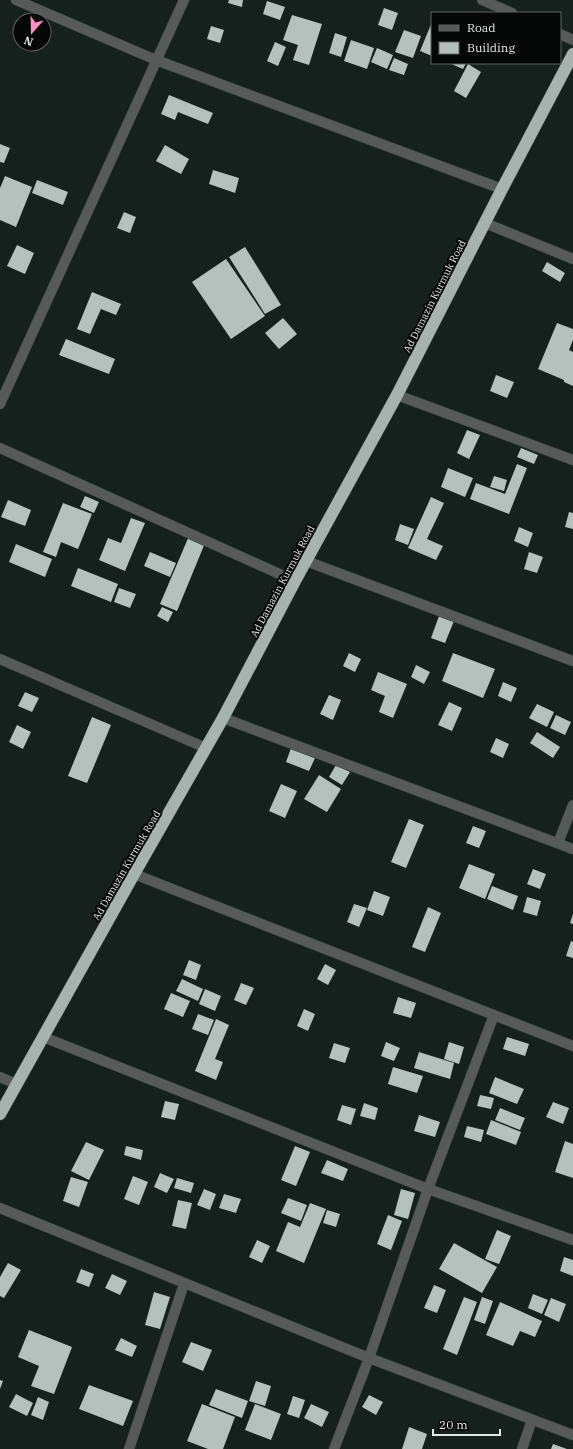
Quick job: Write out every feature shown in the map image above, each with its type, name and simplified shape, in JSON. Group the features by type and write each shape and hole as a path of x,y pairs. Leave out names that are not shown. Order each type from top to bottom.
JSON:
{"highway":[{"name":"Ad Damazin Kurmuk Road","path":"0,1114 223,718 295,581 398,395 502,189 571,62"}],"street":[{"path":"16,0 156,60 502,189"},
{"path":"0,404 184,0"},
{"path":"482,0 510,12"},
{"path":"561,34 573,40"},
{"path":"485,223 573,259"},
{"path":"398,395 573,460"},
{"path":"0,448 295,581"},
{"path":"306,561 573,661"},
{"path":"0,660 206,748"},
{"path":"223,718 573,848"},
{"path":"558,843 573,805"},
{"path":"134,874 573,1046"},
{"path":"334,1449 369,1358 428,1189 494,1015"},
{"path":"42,1037 428,1189 573,1240"},
{"path":"0,1077 16,1084"},
{"path":"0,1208 369,1358 573,1435"},
{"path":"129,1449 184,1284"},
{"path":"522,1449 532,1420"}],"building":[{"path":"229,0 243,0 242,7 228,3"},
{"path":"267,1 285,7 280,20 263,14"},
{"path":"384,8 398,13 392,30 378,25"},
{"path":"292,15 322,24 309,65 293,60 298,45 283,40"},
{"path":"431,24 431,56 420,51"},
{"path":"211,26 224,30 220,43 207,39"},
{"path":"404,30 421,36 413,58 395,52"},
{"path":"335,33 347,37 341,57 329,53"},
{"path":"351,40 374,48 367,69 344,61"},
{"path":"275,42 286,47 278,66 267,61"},
{"path":"377,48 393,55 387,69 371,62"},
{"path":"394,58 408,64 404,75 389,70"},
{"path":"451,64 466,64 463,69"},
{"path":"468,64 481,72 466,98 454,91"},
{"path":"169,95 213,113 208,124 178,112 175,120 161,114"},
{"path":"0,144 10,148 4,163 0,162"},
{"path":"165,145 189,159 181,174 156,161"},
{"path":"213,170 239,178 235,193 209,184"},
{"path":"5,176 32,187 16,227 0,220 0,188"},
{"path":"37,180 68,192 63,205 32,193"},
{"path":"124,212 136,217 130,233 117,228"},
{"path":"17,245 34,253 25,274 7,266"},
{"path":"245,247 281,305 265,314 229,257"},
{"path":"226,259 265,316 231,339 192,282"},
{"path":"547,262 565,273 560,282 542,271"},
{"path":"92,292 121,304 116,315 101,309 90,334 77,329"},
{"path":"283,318 297,334 279,349 265,333"},
{"path":"557,323 573,329 573,340 569,350 573,352 573,386 564,382 564,380 538,369"},
{"path":"66,339 115,359 109,374 59,355"},
{"path":"496,375 514,382 507,398 490,391"},
{"path":"467,430 480,435 469,459 457,453"},
{"path":"521,448 538,455 534,464 517,457"},
{"path":"517,464 527,468 509,514 470,499 476,483 505,494"},
{"path":"448,468 473,478 465,497 441,487"},
{"path":"494,476 507,480 504,491 490,487"},
{"path":"85,496 99,502 94,513 80,507"},
{"path":"431,497 444,503 427,539 443,546 436,560 408,548"},
{"path":"8,500 31,510 25,526 1,517"},
{"path":"63,503 92,514 78,549 61,542 56,557 43,552"},
{"path":"569,512 573,513 573,529 565,527"},
{"path":"131,518 145,523 125,571 99,560 108,538 121,543"},
{"path":"400,524 414,529 408,545 395,540"},
{"path":"519,527 533,533 528,547 514,541"},
{"path":"189,536 205,543 177,611 160,604"},
{"path":"16,544 52,559 45,577 9,562"},
{"path":"150,552 176,563 170,577 144,566"},
{"path":"529,552 543,557 537,573 524,569"},
{"path":"78,568 118,584 111,602 71,586"},
{"path":"119,588 136,594 130,608 114,602"},
{"path":"162,607 173,612 168,622 157,616"},
{"path":"439,616 454,621 445,643 431,638"},
{"path":"349,653 361,659 355,672 343,666"},
{"path":"453,653 495,669 483,698 442,681"},
{"path":"416,665 430,672 424,684 411,677"},
{"path":"378,672 407,684 393,718 379,712 385,696 371,690"},
{"path":"503,682 517,688 511,702 498,696"},
{"path":"25,692 39,698 32,712 18,706"},
{"path":"329,695 341,700 333,720 320,714"},
{"path":"449,702 462,708 452,731 438,725"},
{"path":"537,704 554,712 547,727 529,718"},
{"path":"556,715 571,722 565,735 550,728"},
{"path":"92,717 111,725 87,783 68,776"},
{"path":"17,725 31,732 23,749 9,742"},
{"path":"537,732 560,747 553,758 530,743"},
{"path":"496,738 509,744 503,758 490,752"},
{"path":"291,748 315,758 309,771 286,762"},
{"path":"336,765 350,772 342,785 329,777"},
{"path":"319,775 341,789 327,812 304,799"},
{"path":"281,784 297,791 285,818 269,811"},
{"path":"409,819 424,825 406,868 391,862"},
{"path":"473,826 486,831 479,848 466,843"},
{"path":"469,864 495,874 485,899 459,888"},
{"path":"533,869 546,874 540,889 527,884"},
{"path":"492,886 518,896 513,910 487,899"},
{"path":"374,891 390,897 383,916 367,910"},
{"path":"527,897 541,901 537,916 523,912"},
{"path":"354,904 367,908 359,927 347,922"},
{"path":"428,907 441,913 425,952 412,947"},
{"path":"573,914 573,924 570,923"},
{"path":"571,941 573,942 573,958 566,956"},
{"path":"189,960 201,965 196,980 183,975"},
{"path":"325,964 336,970 328,985 317,979"},
{"path":"182,979 203,989 198,1001 176,991"},
{"path":"241,983 254,988 246,1005 234,1000"},
{"path":"205,989 221,996 215,1011 199,1004"},
{"path":"171,993 190,1001 183,1017 164,1009"},
{"path":"398,997 416,1003 411,1018 393,1013"},
{"path":"304,1009 315,1014 308,1031 297,1026"},
{"path":"198,1014 214,1020 208,1035 192,1029"},
{"path":"216,1019 229,1025 215,1059 223,1062 216,1080 195,1071"},
{"path":"507,1037 529,1044 525,1056 503,1049"},
{"path":"386,1042 400,1048 394,1061 381,1056"},
{"path":"449,1042 464,1047 459,1064 444,1059"},
{"path":"334,1043 350,1048 345,1063 329,1058"},
{"path":"419,1052 454,1063 450,1079 414,1068"},
{"path":"393,1067 423,1076 417,1093 388,1084"},
{"path":"495,1077 524,1089 517,1104 489,1093"},
{"path":"480,1095 494,1098 491,1109 477,1106"},
{"path":"165,1101 179,1104 175,1120 161,1117"},
{"path":"553,1102 569,1108 563,1124 546,1117"},
{"path":"364,1103 378,1108 375,1120 360,1116"},
{"path":"342,1105 356,1109 351,1125 337,1120"},
{"path":"500,1108 525,1118 520,1130 495,1120"},
{"path":"419,1115 440,1122 435,1137 414,1131"},
{"path":"491,1120 521,1132 516,1145 486,1134"},
{"path":"467,1126 484,1130 481,1142 464,1137"},
{"path":"565,1141 573,1144 573,1178 555,1172"},
{"path":"86,1142 104,1150 89,1180 71,1171"},
{"path":"126,1146 143,1150 141,1160 124,1155"},
{"path":"295,1146 310,1152 296,1186 281,1180"},
{"path":"327,1160 348,1169 343,1181 321,1173"},
{"path":"160,1173 174,1179 167,1193 154,1187"},
{"path":"133,1176 148,1182 139,1205 124,1199"},
{"path":"71,1177 88,1182 79,1207 63,1201"},
{"path":"177,1178 194,1183 191,1193 174,1188"},
{"path":"204,1189 216,1194 210,1210 197,1205"},
{"path":"401,1189 415,1193 408,1219 394,1215"},
{"path":"224,1194 241,1199 236,1213 219,1208"},
{"path":"288,1198 307,1205 301,1221 281,1213"},
{"path":"178,1200 192,1203 186,1229 172,1226"},
{"path":"310,1203 326,1209 304,1263 276,1251 288,1222 300,1227"},
{"path":"327,1210 340,1214 336,1227 323,1223"},
{"path":"388,1215 402,1221 391,1250 377,1244"},
{"path":"497,1230 511,1236 499,1264 485,1259"},
{"path":"257,1240 270,1246 262,1263 249,1257"},
{"path":"454,1243 497,1267 482,1293 439,1269"},
{"path":"564,1257 573,1260 573,1276 560,1271"},
{"path":"8,1263 21,1270 4,1298 0,1296 0,1277"},
{"path":"81,1269 94,1274 89,1287 76,1282"},
{"path":"112,1274 127,1281 120,1295 105,1288"},
{"path":"434,1285 446,1290 437,1313 424,1308"},
{"path":"154,1292 170,1297 160,1329 145,1325"},
{"path":"533,1294 548,1300 542,1314 528,1308"},
{"path":"464,1297 477,1302 457,1355 443,1349"},
{"path":"482,1297 493,1301 485,1324 474,1320"},
{"path":"551,1298 566,1304 559,1322 544,1315"},
{"path":"500,1302 542,1321 535,1337 520,1331 513,1346 486,1335"},
{"path":"29,1330 72,1347 54,1394 31,1386 39,1366 18,1357"},
{"path":"121,1338 137,1346 132,1357 115,1350"},
{"path":"191,1342 212,1350 203,1371 182,1362"},
{"path":"0,1380 3,1381 0,1389"},
{"path":"256,1381 271,1386 265,1406 249,1401"},
{"path":"89,1385 133,1401 123,1426 79,1409"},
{"path":"216,1389 248,1401 242,1418 209,1405"},
{"path":"16,1394 33,1403 27,1416 9,1407"},
{"path":"369,1395 383,1402 376,1415 362,1407"},
{"path":"293,1396 305,1400 299,1418 287,1414"},
{"path":"38,1397 49,1402 43,1420 31,1415"},
{"path":"202,1404 235,1417 223,1449 208,1449 187,1441"},
{"path":"255,1404 281,1414 271,1440 245,1430"},
{"path":"311,1404 329,1412 322,1427 304,1418"},
{"path":"409,1427 427,1434 422,1449 402,1449"},
{"path":"553,1444 567,1449 551,1449"}]}
